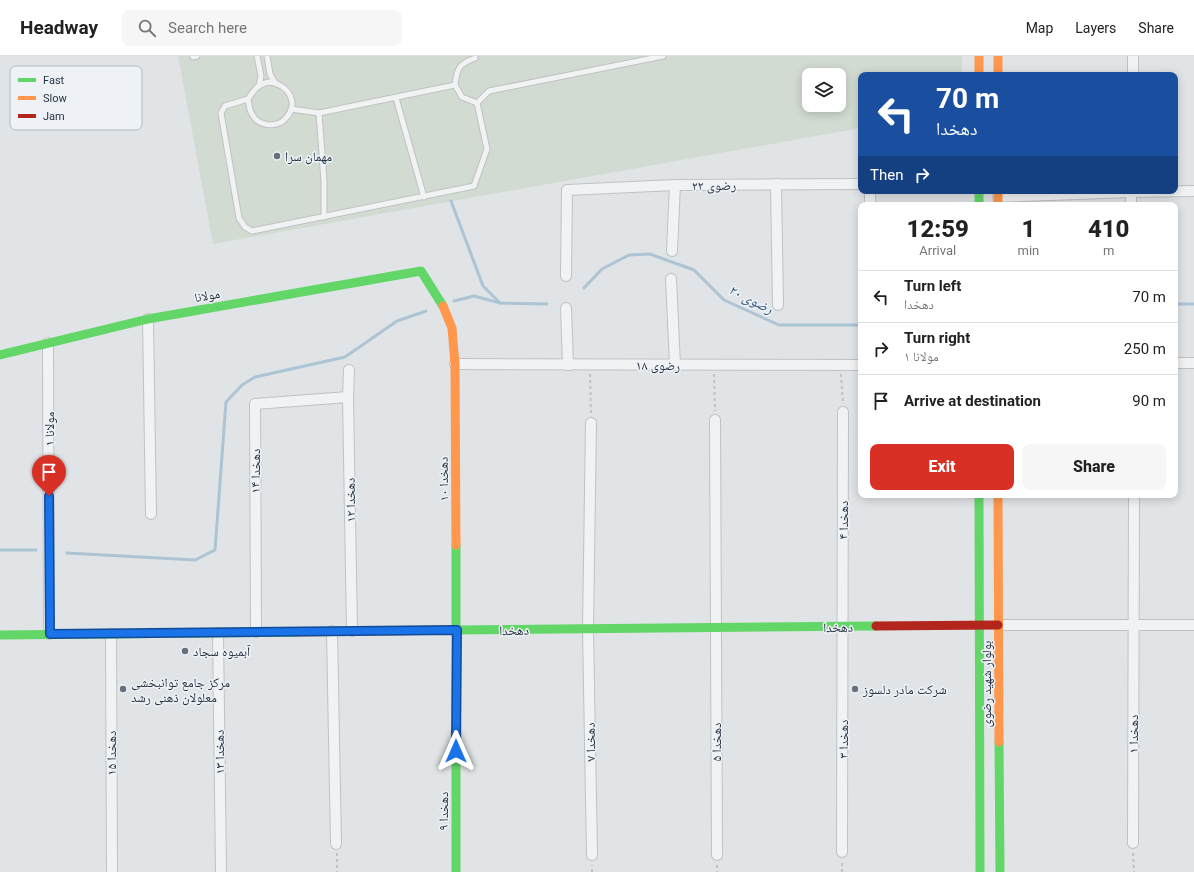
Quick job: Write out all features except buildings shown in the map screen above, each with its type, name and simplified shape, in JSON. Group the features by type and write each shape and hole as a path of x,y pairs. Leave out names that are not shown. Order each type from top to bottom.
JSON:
{"street":[{"path":"979,56 979,72"},
{"path":"998,56 998,72"},
{"path":"1132,72 1133,56"},
{"path":"776,184 778,305"},
{"name":"رضوی ۲۲","path":"566,276 567,190 674,185 858,184"},
{"path":"672,251 674,185"},
{"path":"1178,191 1194,191"},
{"path":"998,198 1074,194"},
{"name":"مولانا","path":"0,355 148,319 421,271 441,303 452,328"},
{"path":"671,279 675,365"},
{"path":"566,308 568,365"},
{"path":"148,319 151,514"},
{"name":"دهخدا ۱۰","path":"452,328 454,364 457,630"},
{"name":"مولانا ۱","path":"48,343 50,634"},
{"path":"1178,363 1194,363"},
{"name":"رضوی ۱۸","path":"454,364 858,365"},
{"name":"دهخدا ۱۲","path":"349,370 348,397 352,631"},
{"name":"دهخدا ۱۴","path":"256,632 255,404 348,397"},
{"name":"دهخدا ۴","path":"843,412 843,627"},
{"name":"دهخدا ۵","path":"715,420 717,855"},
{"name":"دهخدا ۷","path":"591,423 588,629 592,855"},
{"name":"بولوار شهید رضوی","path":"979,498 980,872"},
{"name":"بولوار شهید رضوی","path":"998,498 1000,872"},
{"name":"دهخدا ۱","path":"1133,843 1134,498"},
{"path":"998,625 1194,625"},
{"name":"دهخدا","path":"0,634 998,625"},
{"name":"دهخدا ۳","path":"842,852 843,627"},
{"name":"دهخدا ۹","path":"456,872 457,630"},
{"name":"دهخدا ۱۳","path":"218,632 221,872"},
{"path":"332,632 336,844"},
{"name":"دهخدا ۱۵","path":"111,634 112,872"}],"lane":[{"path":"257,56 261,76 259,86"},
{"path":"266,56 270,74 275,83"},
{"path":"475,56 475,58 463,63 456,73 455,85 462,97 477,103"},
{"path":"477,103 489,91 650,57 663,56"},
{"path":"264,83 275,83 285,88 288,92 292,103 291,109 286,119 282,122 266,125 260,123 252,115 248,99 254,89 264,83"},
{"path":"291,109 319,113 455,85"},
{"path":"396,98 424,196"},
{"path":"248,99 225,106 221,113 239,218 245,227 252,231 474,186 487,149 477,103"},
{"path":"319,113 324,181 324,217"}],"path":[{"path":"590,365 591,423"},
{"path":"714,365 715,420"},
{"path":"841,365 843,412"},
{"path":"1133,843 1134,872"},
{"path":"336,844 337,872"}],"shaded area":[{"path":"178,56 962,56 962,72 858,72 858,129 213,244"}],"waterway":[{"path":"451,201 483,286 500,303"},
{"name":"رضوی ۲۰","path":"584,288 602,269 629,255 650,254 694,270 724,300 779,325 858,325"},
{"path":"454,301 474,296 500,303 547,304"},
{"path":"1178,304 1194,304"},
{"path":"67,553 195,560 215,550 226,402 242,385 255,377 345,357 397,321 426,311"},
{"path":"0,550 36,550"}],"traffic: fast":[{"path":"979,194 979,202"},
{"path":"0,355 148,319 421,271 443,306"},
{"path":"979,498 980,872"},
{"path":"456,545 456,872"},
{"path":"452,630 876,626"},
{"path":"0,635 298,632"},
{"path":"999,742 1000,872"}],"traffic: slow":[{"path":"979,56 979,72"},
{"path":"998,56 998,72"},
{"path":"998,194 998,202"},
{"path":"443,306 452,328 455,364 456,545"},
{"path":"998,498 999,742"},
{"path":"298,632 452,630"}],"traffic: jam":[{"path":"876,626 998,625"}],"place":[{"name":"مهمان سرا","path":"277,156"},
{"name":"آبمیوه سجاد","path":"185,651"},
{"name":"مرکز جامع توانبخشی معلولان ذهنی رشد","path":"123,689"},
{"name":"شرکت مادر دلسوز","path":"855,689"}],"route":[{"path":"49,496 50,634 457,630 456,751"}]}
